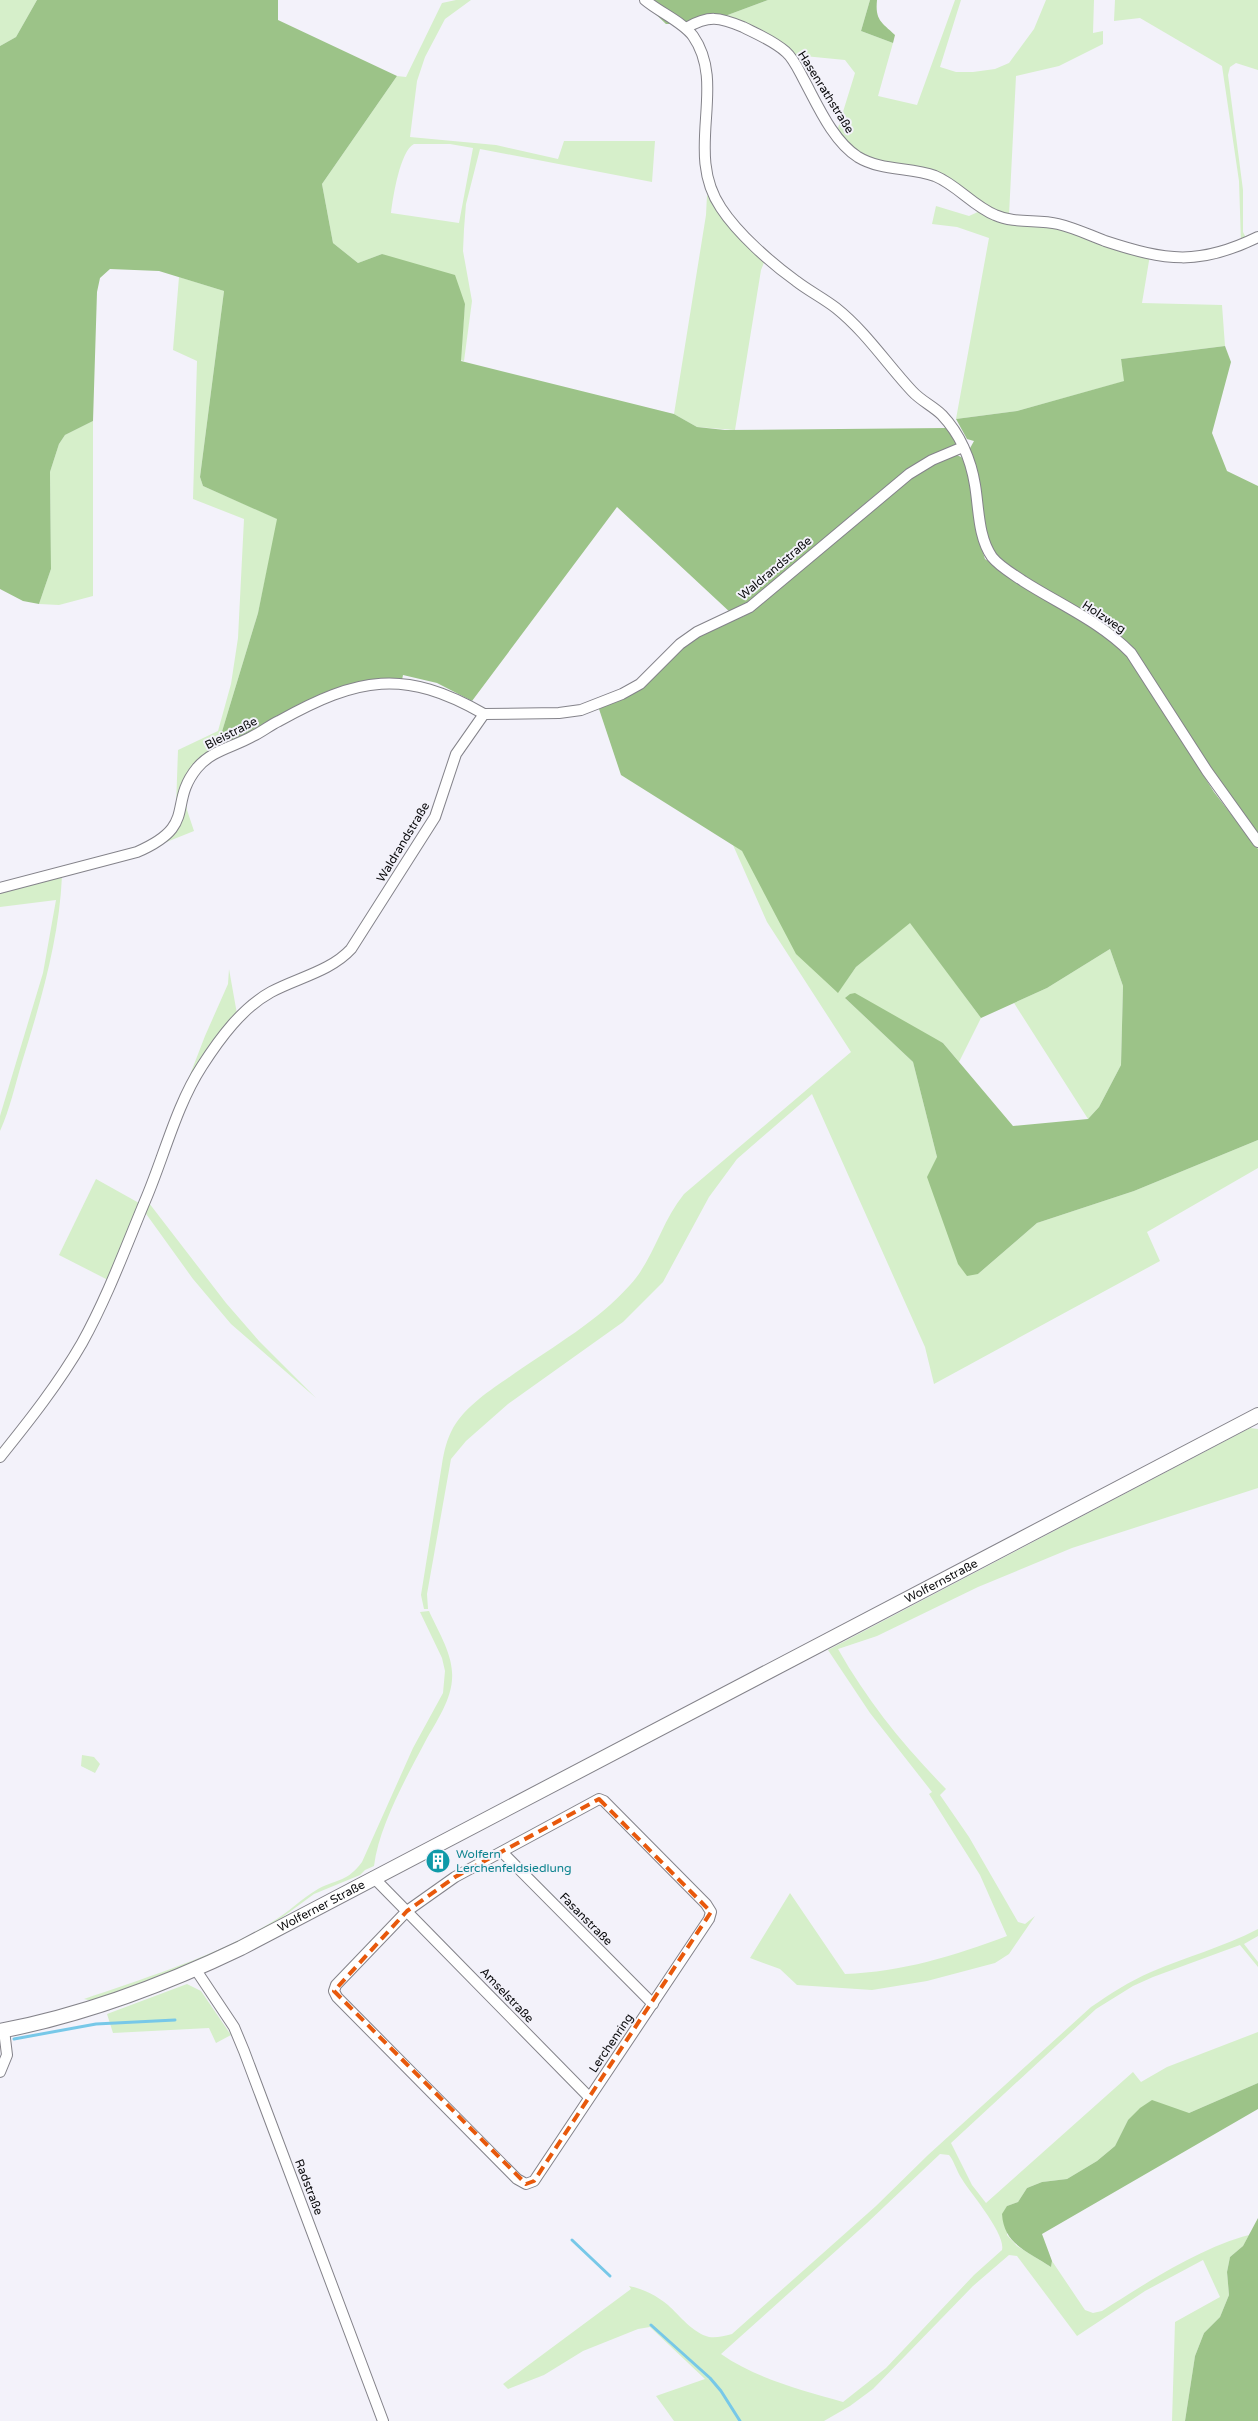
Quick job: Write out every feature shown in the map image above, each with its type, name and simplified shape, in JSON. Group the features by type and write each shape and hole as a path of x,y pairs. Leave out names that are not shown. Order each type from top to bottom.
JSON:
{"main road":[{"name":"Wolfernstraße","path":"626,1748 1258,1415"},
{"name":"Wolferner Straße","path":"2,2030 84,2011 196,1970 626,1748"}],"street":[{"path":"645,0 658,12 686,28 698,43 707,70 705,165 710,188 723,211 735,226 788,274 857,326 919,399 941,413 953,428 963,447"},
{"name":"Hasenrathstraße","path":"686,28 702,19 726,20 773,43 786,52 796,65 835,133 847,148 859,157 876,165 936,177 995,215 1012,220 1058,224 1105,241 1180,258 1196,258 1229,251 1258,237"},
{"name":"Waldrandstraße","path":"0,1457 60,1378 82,1343 103,1301 135,1225 186,1095 210,1054 242,1014 259,1000 283,986 338,961 351,949 435,817 456,754 484,714 574,711 604,703 640,684 680,644 696,632 743,612 750,607 909,474 932,460 963,447"},
{"name":"Holzweg","path":"963,447 975,483 983,537 992,557 1034,588 1116,637 1131,653 1207,771 1258,842"},
{"name":"Bleistraße","path":"0,888 150,847 169,834 174,827 190,780 205,760 296,712 356,686 404,683 426,687 459,700 484,714"},
{"name":"Lerchenring","path":"599,1798 706,1904 710,1912 709,1920 534,2182 526,2184 517,2179 337,1998 334,1991 336,1985 407,1910 455,1877 599,1798"},
{"name":"Fasanstraße","path":"502,1852 653,2004"},
{"path":"374,1877 407,1910"},
{"name":"Amselstraße","path":"407,1910 589,2098"},
{"name":"Radstraße","path":"196,1970 234,2028 244,2051 383,2421"},
{"path":"0,2072 7,2055 2,2030"}],"highlighted area":[{"path":"599,1799 711,1912 534,2181 526,2184 334,1991 407,1911 455,1877"}],"green space":[{"path":"0,0 37,0 16,37 0,46"},
{"path":"37,0 278,0 278,20 397,76 322,184 333,243 358,263 382,254 455,275 465,304 461,361 674,414 697,427 725,430 946,428 956,441 955,447 917,464 880,491 749,602 732,614 617,507 472,701 437,683 403,675 402,680 364,681 347,685 278,716 217,748 258,613 277,519 203,486 200,477 224,291 159,271 110,269 100,278 97,292 93,421 65,435 59,444 50,472 51,569 39,604 23,601 0,589 0,46 16,37"},
{"path":"456,0 471,0 445,19 425,57 417,81 410,137 496,145 558,159 564,141 655,141 652,182 480,149 466,204 464,229 463,251 472,301 464,361 460,360 465,304 382,254 358,263 333,243 322,184 397,76 406,77 442,3","holes":["414,144 450,144 473,148 459,223 391,213 398,175 409,148"]},
{"path":"641,0 768,0 725,16 705,15 685,24 666,24"},
{"path":"768,0 870,0 861,31 893,43 878,96 917,105 955,0 961,0 940,67 956,72 973,72 995,69 1009,63 1034,29 1046,0 1094,0 1093,33 1103,31 1103,44 1059,66 1016,76 1009,215 1043,217 1150,255 1142,303 1222,305 1225,346 1121,359 1125,381 1017,411 956,419 989,238 957,227 932,224 936,206 969,216 980,211 959,189 946,179 872,158 858,151 847,142 838,128 855,73 845,60 794,55 725,16"},
{"path":"870,0 877,0 877,12 880,20 895,35 893,43 861,31"},
{"path":"1115,0 1258,0 1258,70 1236,63 1230,67 1228,75 1243,190 1243,232 1247,240 1241,243 1239,181 1222,66 1140,18 1114,21"},
{"path":"707,195 765,260 761,270 735,430 697,427 674,414 706,215"},
{"path":"179,277 224,291 200,477 203,486 278,519 258,613 217,748 202,758 170,825 176,807 178,750 218,731 231,684 238,638 244,519 193,499 197,361 173,350"},
{"path":"1225,346 1231,362 1212,433 1227,471 1258,486 1258,835 1209,768 1122,637 1012,568 995,553 985,531 975,489 969,450 974,441 967,439 956,419 1017,411 1124,381 1121,359"},
{"path":"93,421 93,596 59,605 39,604 51,569 50,472 59,444 65,435"},
{"path":"957,455 963,458 970,482 976,530 985,559 1031,591 1115,640 1127,655 1214,792 1258,849 1258,1140 1134,1191 1037,1223 978,1274 967,1276 958,1264 927,1177 937,1157 913,1062 845,998 855,993 943,1043 1013,1126 1088,1119 1099,1107 1121,1065 1123,986 1110,949 1047,988 981,1018 910,923 856,967 838,993 796,954 742,851 621,775 599,709 623,697 682,645 715,627 744,616 889,494 925,468"},
{"path":"186,799 187,810 194,831 159,845"},
{"path":"733,845 742,851 838,992 856,967 910,922 981,1018 959,1062 943,1043 845,998 913,1062 937,1157 978,1274 1037,1223 1134,1191 1258,1140 1258,1168 1147,1232 1160,1261 934,1384 925,1347 812,1094 737,1159 709,1197 663,1282 623,1322 508,1404 466,1441 451,1459 427,1594 428,1609 424,1609 421,1595 443,1459 449,1436 459,1419 481,1397 590,1322 617,1298 638,1275 669,1216 684,1194 851,1052 767,922"},
{"path":"62,876 57,923 48,970 7,1114 0,1131 0,1116 43,973 56,900 0,907 0,892"},
{"path":"1110,949 1123,986 1121,1065 1099,1107 1088,1119 1014,1003 1047,988"},
{"path":"229,969 237,1014 183,1093 228,984"},
{"path":"96,1179 139,1203 108,1280 59,1255"},
{"path":"149,1203 226,1303 259,1341 316,1398 231,1324 193,1279 144,1211"},
{"path":"1250,1428 1258,1429 1258,1488 1072,1548 978,1587 877,1636 838,1649 874,1705 946,1789 940,1795 969,1837 1018,1922 1025,1924 1035,1916 1009,1954 995,1963 927,1981 872,1990 797,1985 780,1969 750,1958 790,1893 845,1974 887,1970 928,1962 1007,1936 980,1875 929,1794 932,1792 870,1713 828,1650"},
{"path":"429,1611 449,1656 452,1681 444,1708 394,1802 381,1835 374,1866 365,1870 360,1875 314,1894 269,1927 182,1969 93,2001 84,1999 156,1974 227,1946 272,1922 318,1889 342,1879 357,1868 362,1862 413,1748 443,1693 445,1671 442,1658 420,1612"},
{"path":"82,1755 94,1757 100,1764 95,1773 81,1766"},
{"path":"1258,1929 1258,1936 1244,1944 1258,1962 1258,1967 1240,1945 1133,1986 1096,2009 951,2143 972,2185 986,2203 1133,2072 1141,2082 1167,2067 1258,2032 1258,2083 1189,2113 1128,2120 1115,2146 1097,2161 1067,2179 1042,2182 1027,2188 1018,2202 1007,2206 1007,2235 1017,2246 1051,2267 1052,2261 1085,2310 1093,2313 1102,2311 1192,2257 1249,2235 1243,2246 1230,2257 1227,2272 1229,2295 1220,2317 1204,2333 1195,2356 1185,2421 1172,2421 1175,2322 1220,2297 1203,2260 1145,2291 1077,2336 1017,2256 1009,2255 973,2286 873,2389 850,2406 824,2421 674,2421 656,2396 705,2379 650,2327 638,2329 583,2351 544,2375 508,2389 503,2384 631,2289 629,2286 645,2291 659,2299 692,2328 703,2335 721,2337 732,2334 876,2206 928,2155 1091,2007 1143,1976","holes":["940,2154 949,2155 960,2176 993,2223 1002,2243 1002,2250 974,2275 886,2368 843,2402 764,2377 721,2354 867,2223"]},
{"path":"187,1984 201,1991 231,2035 216,2043 209,2028 113,2033 107,2014"},
{"path":"1258,2083 1258,2109 1042,2234 1052,2261 1051,2267 1019,2246 1007,2233 1002,2214 1007,2206 1018,2202 1027,2188 1042,2182 1067,2179 1097,2161 1115,2146 1128,2120 1140,2108 1152,2100 1189,2113"},
{"path":"1258,2218 1258,2421 1185,2421 1195,2356 1204,2333 1220,2317 1229,2295 1227,2272 1230,2257 1243,2246"}],"waterway":[{"path":"14,2039 96,2024 175,2020"},
{"path":"572,2240 610,2276"},
{"path":"651,2325 710,2378 721,2391 740,2421"}],"place":[{"name":"Wolfern Lerchenfeldsiedlung","path":"438,1861"}]}
